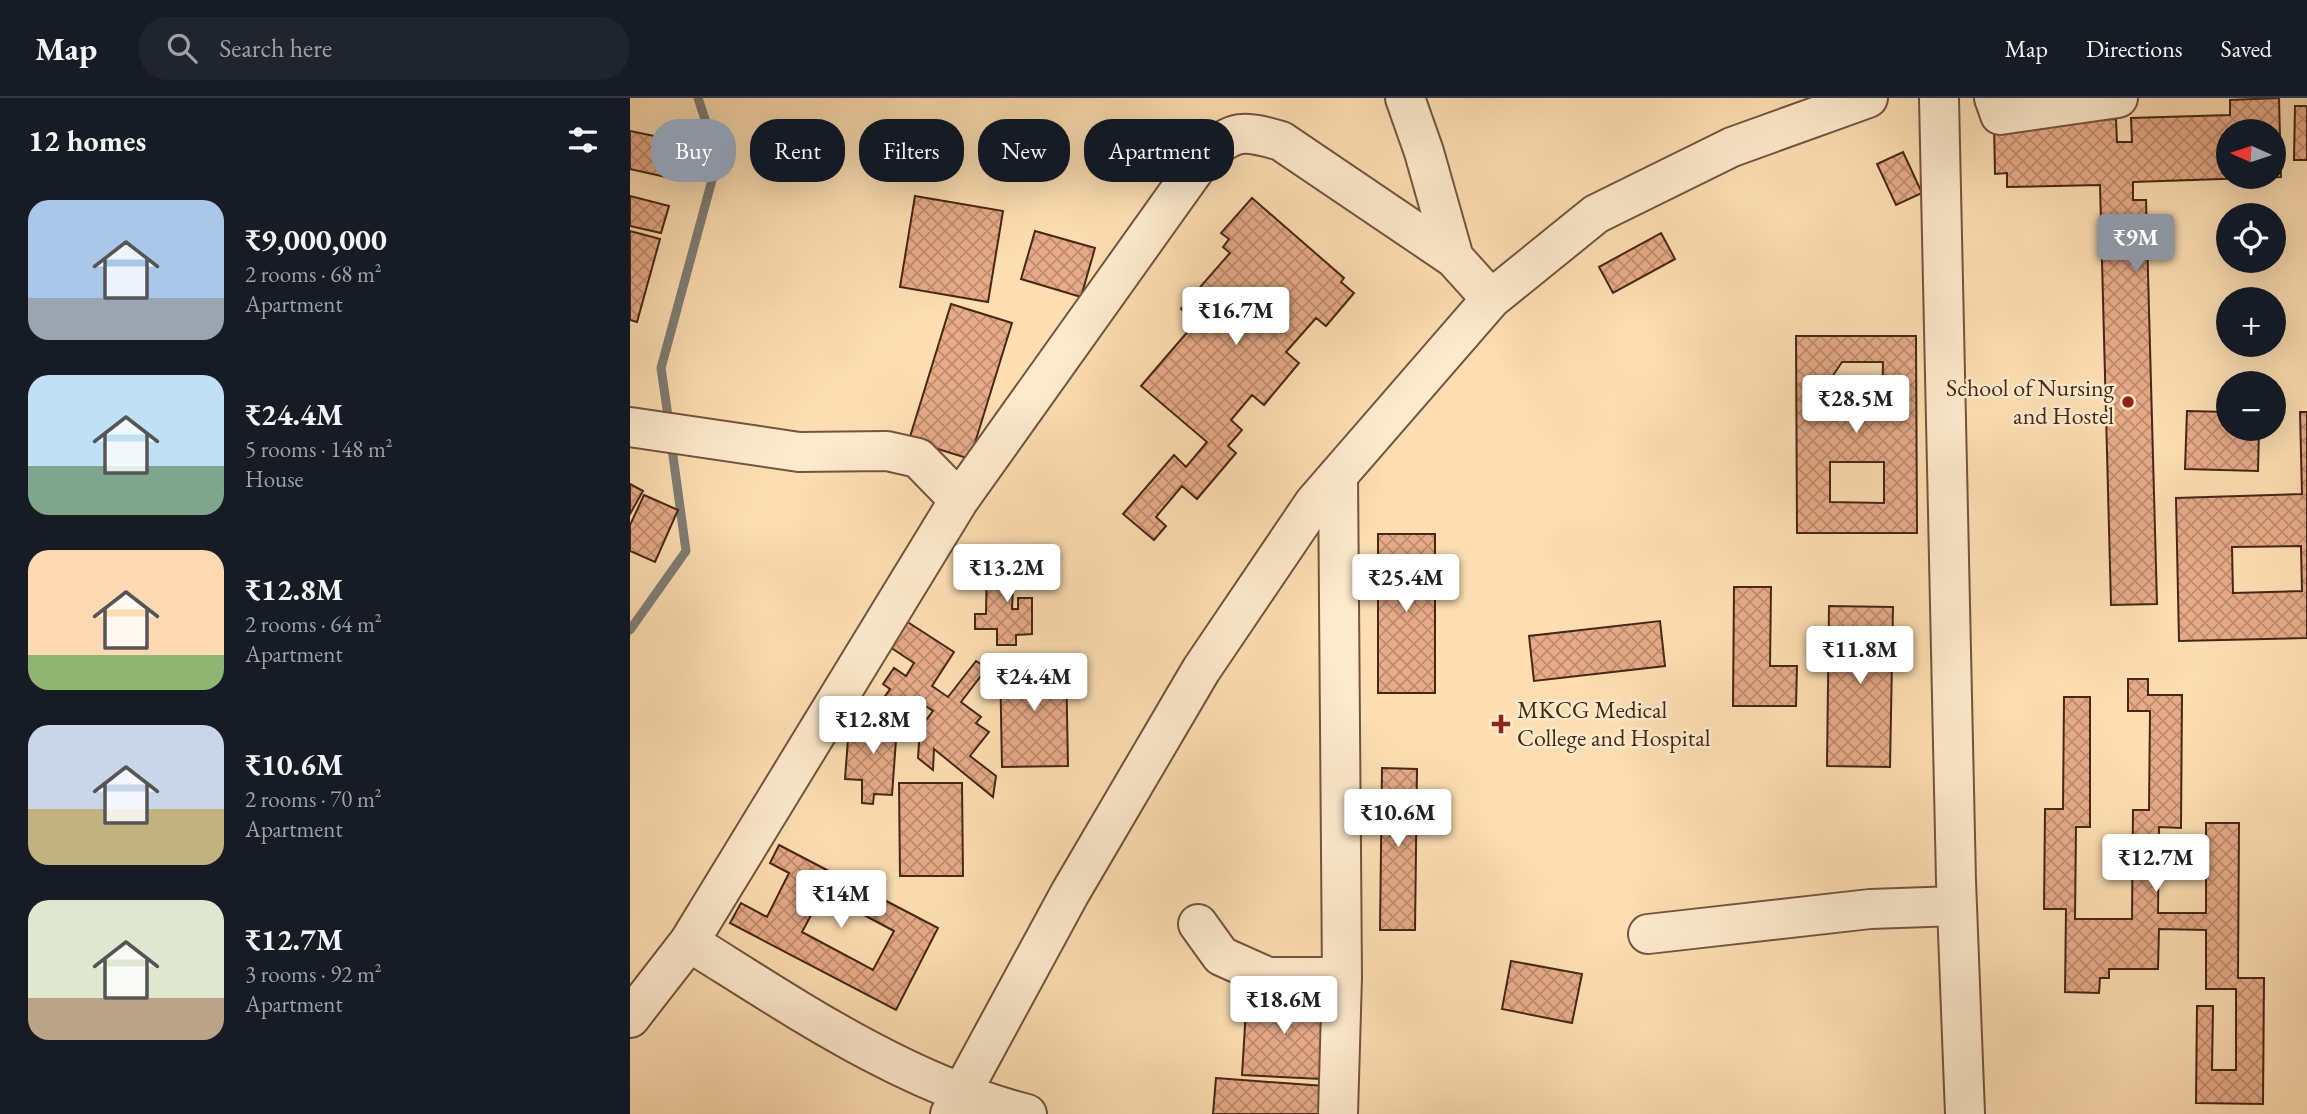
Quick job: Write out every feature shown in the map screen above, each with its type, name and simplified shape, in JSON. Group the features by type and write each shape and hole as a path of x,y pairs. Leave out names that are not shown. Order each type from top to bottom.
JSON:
{"street":[{"path":"1405,98 1424,152 1454,258"},
{"path":"955,1104 1070,894 1201,670 1292,534 1338,475 1491,299 1596,214 1732,147 1868,98"},
{"path":"1939,98 1956,906 1965,1114"},
{"path":"1994,98 2000,116 2118,98"},
{"path":"630,1018 689,942 959,500 1205,155 1227,136 1250,131 1281,141 1454,258 1491,299"},
{"path":"658,431 799,452 887,451 918,458 959,500"},
{"path":"1338,475 1342,977 1338,1114"},
{"path":"1648,934 1870,909 1956,906"},
{"path":"1198,925 1222,956 1268,977 1342,977"},
{"path":"689,942 955,1104 1027,1114"}],"building":[{"name":"School of Nursing and Hostel","path":"2279,98 2280,119 2216,119 2216,179 2133,182 2133,200 2146,200 2157,604 2111,605 2100,185 2007,187 2007,173 1995,174 1994,123 2116,119 2117,142 2132,142 2131,118 2230,115 2230,100"},
{"path":"2295,106 2307,106 2307,160 2294,160"},
{"path":"630,131 651,135 651,174 630,169"},
{"path":"1903,152 1922,193 1896,205 1877,164"},
{"path":"630,196 669,206 661,233 630,226"},
{"path":"915,196 1003,211 988,302 900,287"},
{"path":"1252,198 1344,278 1341,282 1354,293 1326,326 1316,318 1286,352 1299,363 1264,405 1252,395 1231,420 1242,430 1228,446 1236,453 1197,499 1182,486 1156,517 1166,526 1154,540 1123,514 1174,455 1186,467 1207,442 1141,386 1196,322 1181,309 1230,253 1223,247 1229,239 1221,233"},
{"path":"630,231 660,239 637,322 630,320"},
{"path":"1035,231 1095,248 1081,297 1021,279"},
{"path":"1661,233 1675,259 1613,293 1599,267"},
{"path":"951,304 1012,323 970,459 909,440"},
{"path":"1796,336 1916,336 1917,533 1797,533","holes":["1842,362 1883,362 1882,409 1828,409 1828,383","1830,462 1884,462 1884,503 1830,502"]},
{"path":"2187,411 2216,412 2216,441 2259,441 2258,471 2185,469"},
{"path":"2300,412 2307,412 2307,638 2179,641 2176,498 2302,494","holes":["2301,546 2302,591 2233,593 2232,547"]},
{"path":"630,484 643,491 630,514"},
{"path":"644,495 678,510 655,562 630,551 630,525"},
{"path":"1378,534 1435,534 1435,693 1378,693"},
{"path":"1032,566 1032,586 1013,586 1012,609 1018,609 1018,598 1032,598 1032,634 1016,635 1016,645 997,645 997,629 975,629 975,614 986,614 987,567"},
{"path":"1734,587 1771,587 1770,666 1797,666 1796,706 1733,706"},
{"path":"1829,606 1893,607 1890,767 1827,766"},
{"path":"906,621 954,652 932,686 948,697 976,661 987,668 961,702 981,717 976,723 989,732 970,756 996,776 993,797 934,749 933,770 918,758 920,728 933,711 921,703 911,717 883,699 890,689 883,684 894,668 906,676 914,663 890,647"},
{"path":"1660,621 1665,666 1534,681 1529,636"},
{"path":"1066,659 1068,766 1002,767 1000,661"},
{"path":"2128,679 2148,679 2148,695 2182,695 2181,828 2159,827 2158,913 2206,913 2206,823 2239,823 2238,978 2264,978 2263,1104 2196,1103 2197,1006 2213,1006 2212,1070 2236,1070 2236,989 2206,989 2206,930 2159,929 2158,969 2109,969 2109,978 2100,978 2099,993 2065,992 2066,909 2044,909 2045,809 2063,809 2064,697 2090,697 2090,827 2076,827 2075,919 2132,919 2133,810 2149,810 2150,711 2128,711"},
{"path":"869,703 883,704 881,724 897,726 892,795 874,794 873,804 862,803 862,780 845,779 848,739 860,740 862,719 868,720"},
{"path":"1382,768 1417,769 1415,930 1380,930"},
{"path":"899,783 962,783 963,876 900,876"},
{"path":"779,845 938,928 896,1010 730,923 741,903 767,917 789,873 770,863","holes":["823,893 894,931 873,970 802,932"]},
{"path":"1511,961 1582,974 1572,1023 1502,1009"},
{"path":"1247,993 1325,997 1321,1079 1242,1075"},
{"path":"1216,1078 1324,1086 1322,1114 1213,1114"}],"waterway":[{"path":"669,423 661,368 718,158 698,98"},
{"path":"630,630 686,551 671,441"}],"place":[{"name":"School of Nursing and Hostel","path":"2128,402"},
{"name":"MKCG Medical College and Hospital","path":"1501,724"}]}
